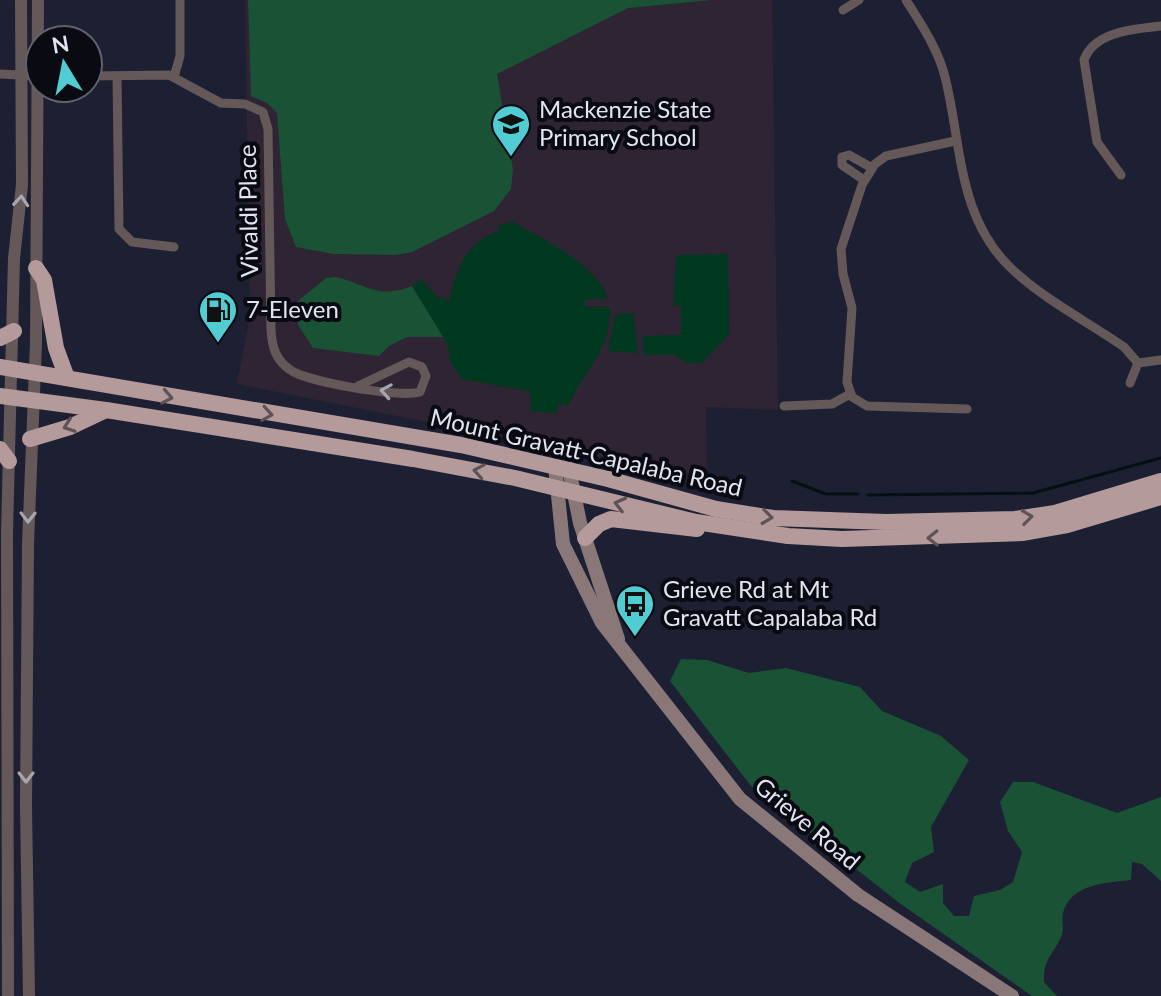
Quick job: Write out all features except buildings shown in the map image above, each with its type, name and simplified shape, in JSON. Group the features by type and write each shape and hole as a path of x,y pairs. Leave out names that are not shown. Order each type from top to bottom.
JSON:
{"highway":[{"path":"36,268 44,280 56,348 67,378"},
{"name":"Mount Gravatt-Capalaba Road","path":"6,368 461,445 716,509 804,521 1037,516 1161,481"},
{"name":"Mount Gravatt-Capalaba Road","path":"6,397 413,459 723,527 842,539 997,536 1067,525 1161,497"},
{"path":"30,439 70,427 106,410"},
{"path":"585,538 599,524 611,519 687,530 723,527"}],"main road":[{"name":"Grieve Road","path":"562,468 561,533 568,557 602,623 618,639 662,702 740,799 858,895 1012,996"},
{"name":"Grieve Road","path":"564,490 585,538 618,639"}],"street":[{"path":"8,996 6,368 22,185 21,0"},
{"path":"38,0 38,24"},
{"path":"174,77 180,56 180,0"},
{"path":"843,10 859,0"},
{"path":"906,0 934,46 945,78 955,141 973,213 995,249 1013,271 1124,347 1138,363"},
{"path":"1121,175 1097,142 1084,60 1094,44 1117,33 1161,26"},
{"path":"0,74 22,75"},
{"name":"Vivaldi Place","path":"104,76 174,77 209,98 252,106 265,115 272,344 281,362 297,374 358,386 416,394 425,387 426,376 422,367 409,362 358,386"},
{"path":"117,76 119,229 128,241 174,247"},
{"path":"29,996 26,806 30,439 39,104"},
{"path":"955,141 892,153 872,168 864,180 841,249 843,274 852,308 847,376 850,394 867,406 967,409"},
{"path":"864,180 842,165 842,157 849,155 872,168"},
{"path":"1138,363 1161,360"},
{"path":"1130,383 1138,363"},
{"path":"784,406 828,405 850,394"}],"shaded area":[{"name":"Mackenzie State Primary School","path":"245,0 772,0 778,410 706,407 707,478 237,384 250,316"}],"green space":[{"path":"248,0 712,0 628,8 497,74 513,170 511,189 494,211 412,252 396,255 333,254 296,247 285,219 277,113 267,103 251,96"},
{"path":"513,222 580,263 601,285 608,298 585,300 585,307 610,307 606,337 568,406 559,404 556,413 530,411 531,395 527,391 462,379 450,361 448,346 412,286 421,279 439,298 449,301 459,268 470,250 499,231 499,225"},
{"path":"728,254 729,334 702,363 687,363 675,355 643,355 643,336 681,335 681,306 673,306 676,255"},
{"path":"335,277 380,291 412,286 443,337 407,337 389,346 379,356 313,348 298,325 298,301 326,278"},
{"path":"633,313 638,353 608,351 615,316"},
{"path":"681,659 707,660 749,673 786,668 860,687 882,711 941,736 969,760 931,827 934,852 912,863 905,882 920,892 943,884 943,903 954,916 969,916 974,896 1000,890 1013,882 1022,852 1008,831 1000,802 1013,782 1033,782 1117,813 1161,797 1161,881 1142,864 1132,862 1131,880 1091,886 1074,896 1067,903 1062,934 1045,968 1044,982 1057,996 1032,996 898,902 751,786 670,681"}],"waterway":[{"path":"868,495 1033,493 1161,458"},
{"path":"792,481 826,494 858,494"}],"place":[{"name":"Mackenzie State Primary School","path":"511,158"},
{"name":"7-Eleven","path":"218,344"},
{"name":"Grieve Rd at Mt Gravatt Capalaba Rd","path":"635,638"}]}
